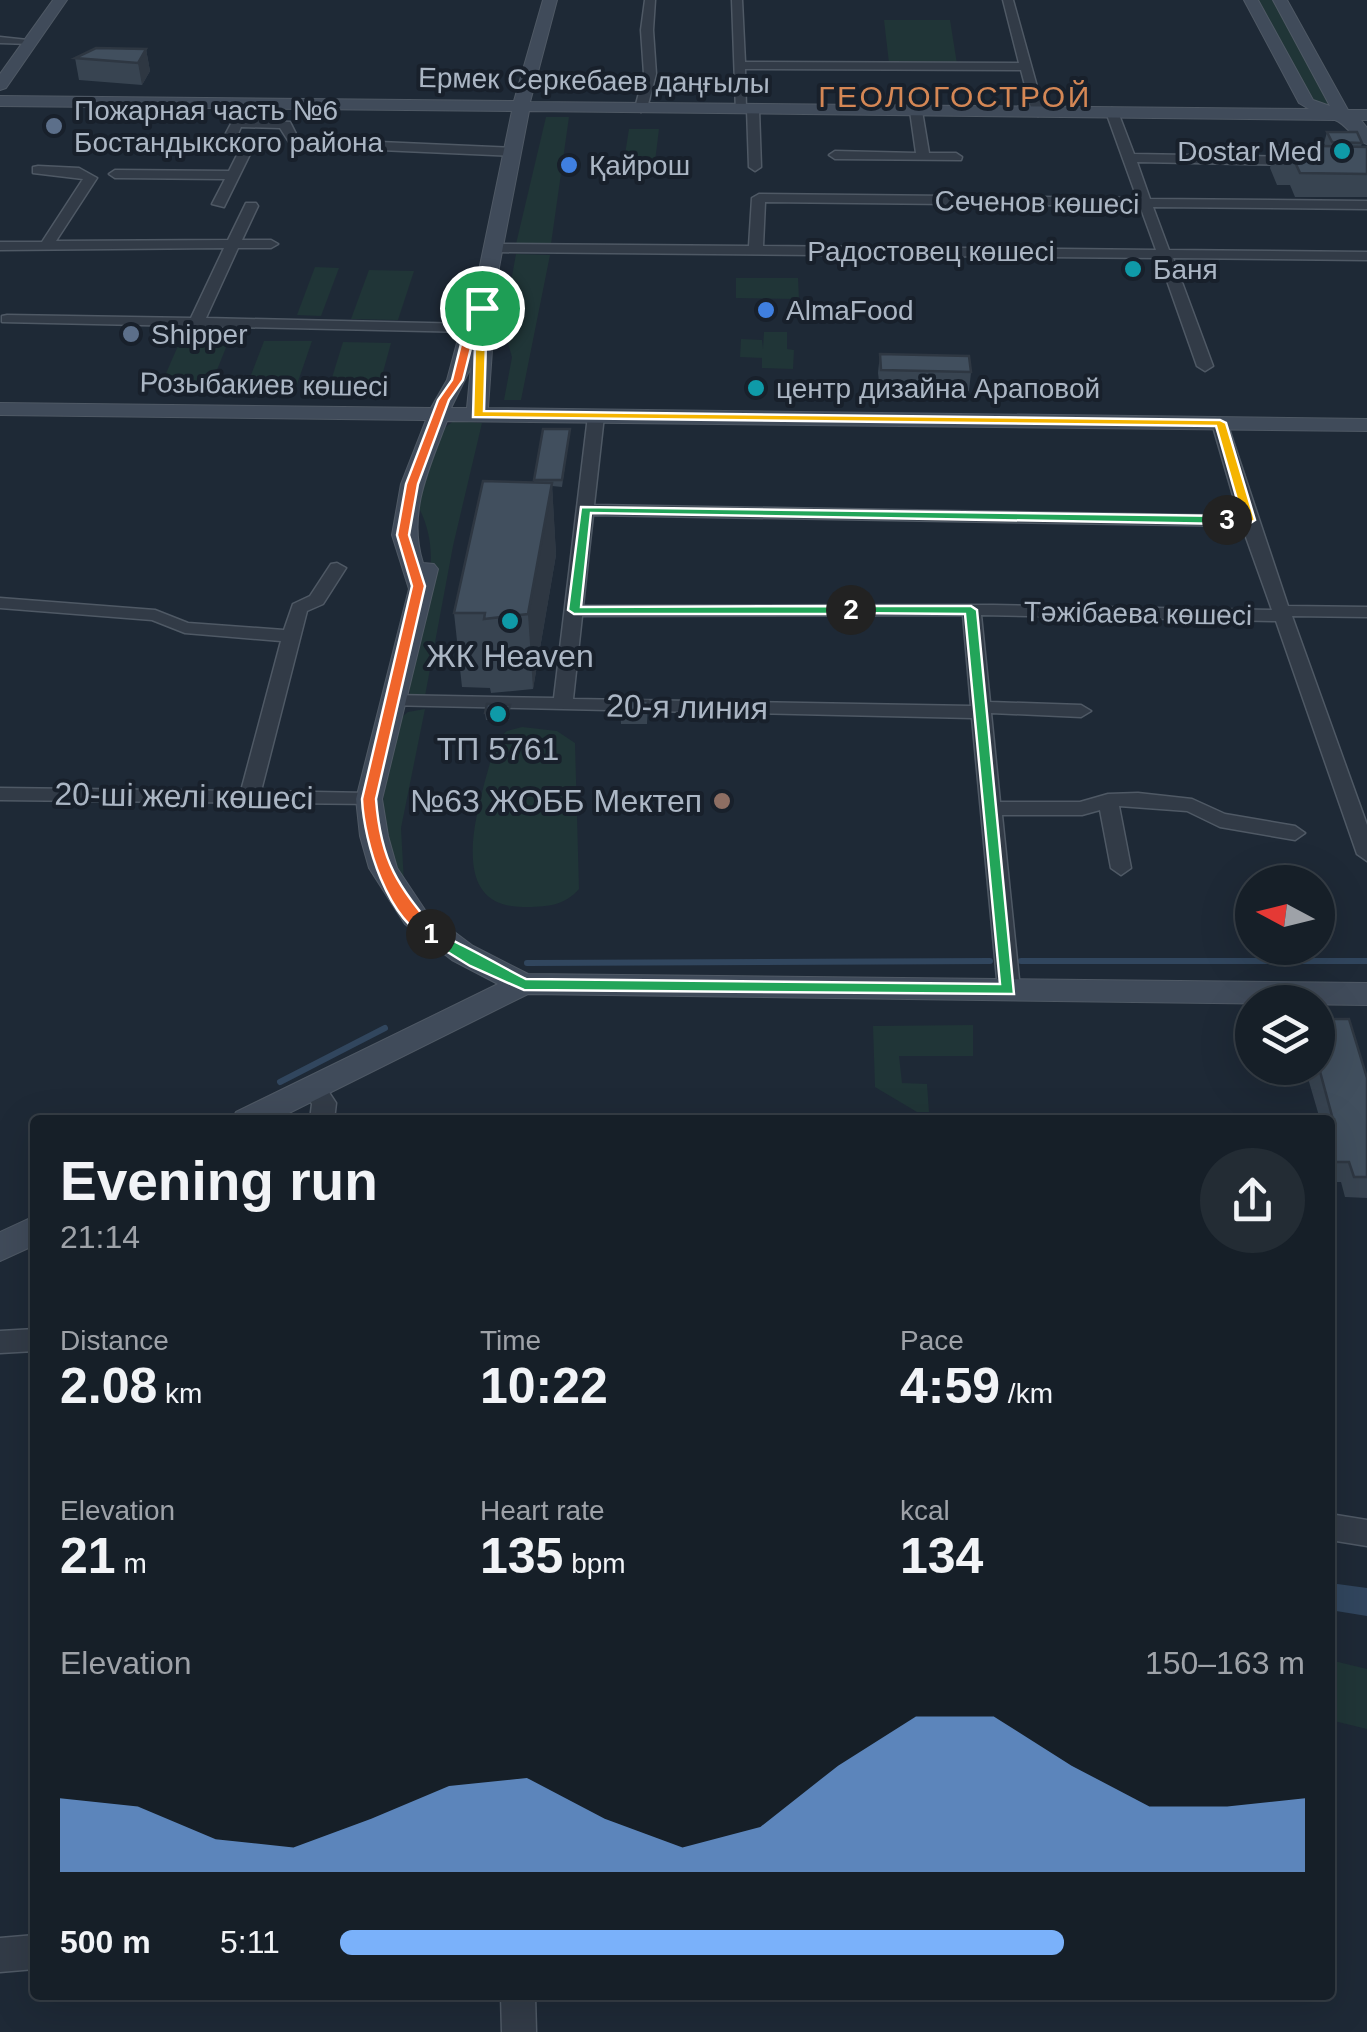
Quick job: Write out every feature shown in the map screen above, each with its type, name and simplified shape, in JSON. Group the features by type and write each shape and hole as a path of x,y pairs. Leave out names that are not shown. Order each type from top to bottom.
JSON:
{"street":[{"path":"0,85 60,0"},
{"path":"477,415 481,395 482,308 522,107 550,0"},
{"path":"641,108 650,74 646,30 650,0"},
{"path":"737,0 739,65 755,168"},
{"path":"1008,0 1038,112"},
{"path":"1251,0 1306,103 1342,114"},
{"path":"1280,0 1342,114 1367,139"},
{"path":"0,40 31,41"},
{"path":"739,65 1026,68"},
{"path":"1285,65 1313,65"},
{"name":"Ермек Серкебаев даңғылы","path":"0,100 1367,115"},
{"path":"220,204 251,140 230,136 247,104"},
{"path":"916,110 923,156"},
{"path":"1112,112 1142,203 1205,366"},
{"path":"237,123 286,125 293,139 312,143 513,152"},
{"path":"836,155 956,156"},
{"path":"1127,158 1312,161"},
{"path":"38,170 79,172 90,178 48,243"},
{"path":"115,174 234,175"},
{"name":"Сеченов көшесі","path":"756,250 759,198 1367,205"},
{"path":"198,322 251,206"},
{"path":"0,246 271,244"},
{"name":"Радостовец көшесі","path":"495,248 1367,256"},
{"path":"482,308 471,328 463,365 438,414 412,484 403,527 404,544 416,568 419,586 369,799 371,830 380,861 412,918 447,946 524,984 1367,994"},
{"path":"7,319 471,328"},
{"name":"Розыбакиев көшесі","path":"0,409 1367,424"},
{"path":"562,705 596,416"},
{"path":"1220,423 1249,520 1367,854"},
{"path":"585,510 1249,520"},
{"path":"249,797 299,608 317,600 337,568"},
{"path":"0,604 154,615 185,628 292,636"},
{"name":"Тәжібаева көшесі","path":"574,610 1367,612"},
{"path":"971,610 1008,990"},
{"name":"20-я линия","path":"392,701 1081,712"},
{"name":"20-ші желі көшесі","path":"0,794 369,799"},
{"path":"991,808 1082,809 1108,800 1138,799 1192,805 1220,820 1295,833"},
{"path":"1108,800 1121,868"},
{"path":"257,1115 524,984"},
{"path":"314,1086 324,1102 323,1115"},
{"path":"0,1248 30,1233"},
{"path":"0,1342 30,1340"},
{"path":"1335,1528 1367,1532"},
{"path":"0,1955 30,1952"},
{"path":"518,2000 518,2032"}],"green space":[{"path":"1257,0 1277,0 1338,112 1313,105"},
{"path":"884,20 950,20 957,64 889,63"},
{"path":"546,117 569,117 551,244 516,244"},
{"path":"629,129 659,129 654,170 623,167"},
{"path":"516,254 550,255 521,400 504,400 512,357 503,326"},
{"path":"315,267 339,268 321,316 297,315"},
{"path":"369,270 414,271 398,320 351,319"},
{"path":"736,278 798,278 799,299 736,298"},
{"path":"764,332 787,332 787,349 794,350 793,369 762,368 762,358 740,357 741,339 762,340 763,349"},
{"path":"181,339 229,340 207,395 157,394"},
{"path":"264,341 312,341 293,396 243,396"},
{"path":"343,342 391,343 376,398 326,397"},
{"path":"454,421 482,423 453,546 425,696 410,695 413,647 425,601 431,554 417,504 433,447"},
{"path":"425,709 401,828 404,883 386,842 383,802 402,717"},
{"path":"522,727 557,731 575,743 579,889 567,899 547,906 497,902 481,888 474,867 477,814 496,740 507,731"},
{"path":"973,1025 973,1056 899,1056 902,1083 927,1084 929,1112 917,1112 875,1087 873,1026"},
{"path":"1335,1661 1367,1669 1367,1729 1335,1721"}],"water":[{"path":"1335,1584 1367,1588 1367,1616 1335,1611"}],"building":[{"path":"96,48 146,49 138,63 75,58"},
{"path":"1327,132 1357,132 1362,143 1332,142"},
{"path":"1275,145 1367,147 1367,174 1300,173 1295,162 1282,162"},
{"path":"880,354 969,356 971,372 881,370"},
{"path":"543,429 570,429 562,480 534,480"},
{"path":"483,481 552,483 528,614 484,619 485,613 454,613"},
{"path":"621,700 648,701 647,710 620,710"},
{"path":"487,704 510,705 508,713 485,713"},
{"path":"1335,1019 1349,1019 1367,1078 1367,1177 1354,1177 1349,1162 1335,1162 1335,1115 1332,1115 1324,1085 1335,1085"}],"waterway":[{"path":"527,963 990,961"},
{"path":"1021,961 1367,961"},
{"path":"280,1082 385,1028"}],"place":[{"name":"Пожарная часть №6 Бостандыкского района","path":"54,126"},
{"name":"Dostar Med","path":"1342,151"},
{"name":"Қайрош","path":"569,165"},
{"name":"Баня","path":"1133,269"},
{"name":"AlmaFood","path":"766,310"},
{"name":"Shipper","path":"131,334"},
{"name":"центр дизайна Араповой","path":"756,388"},
{"name":"ЖК Heaven","path":"510,621"},
{"name":"ТП 5761","path":"498,714"},
{"name":"№63 ЖОББ Мектеп","path":"722,801"}],"district":[{"name":"ГЕОЛОГОСТРОЙ","path":"955,97"}],"route":[{"path":"482,308 481,395 477,415 1220,423 1249,520 585,510 574,610 971,610 1008,990 524,984 447,946 412,918 380,861 371,830 369,799 419,586 416,568 404,544 409,497 444,400 463,365 471,328 482,308"}]}
